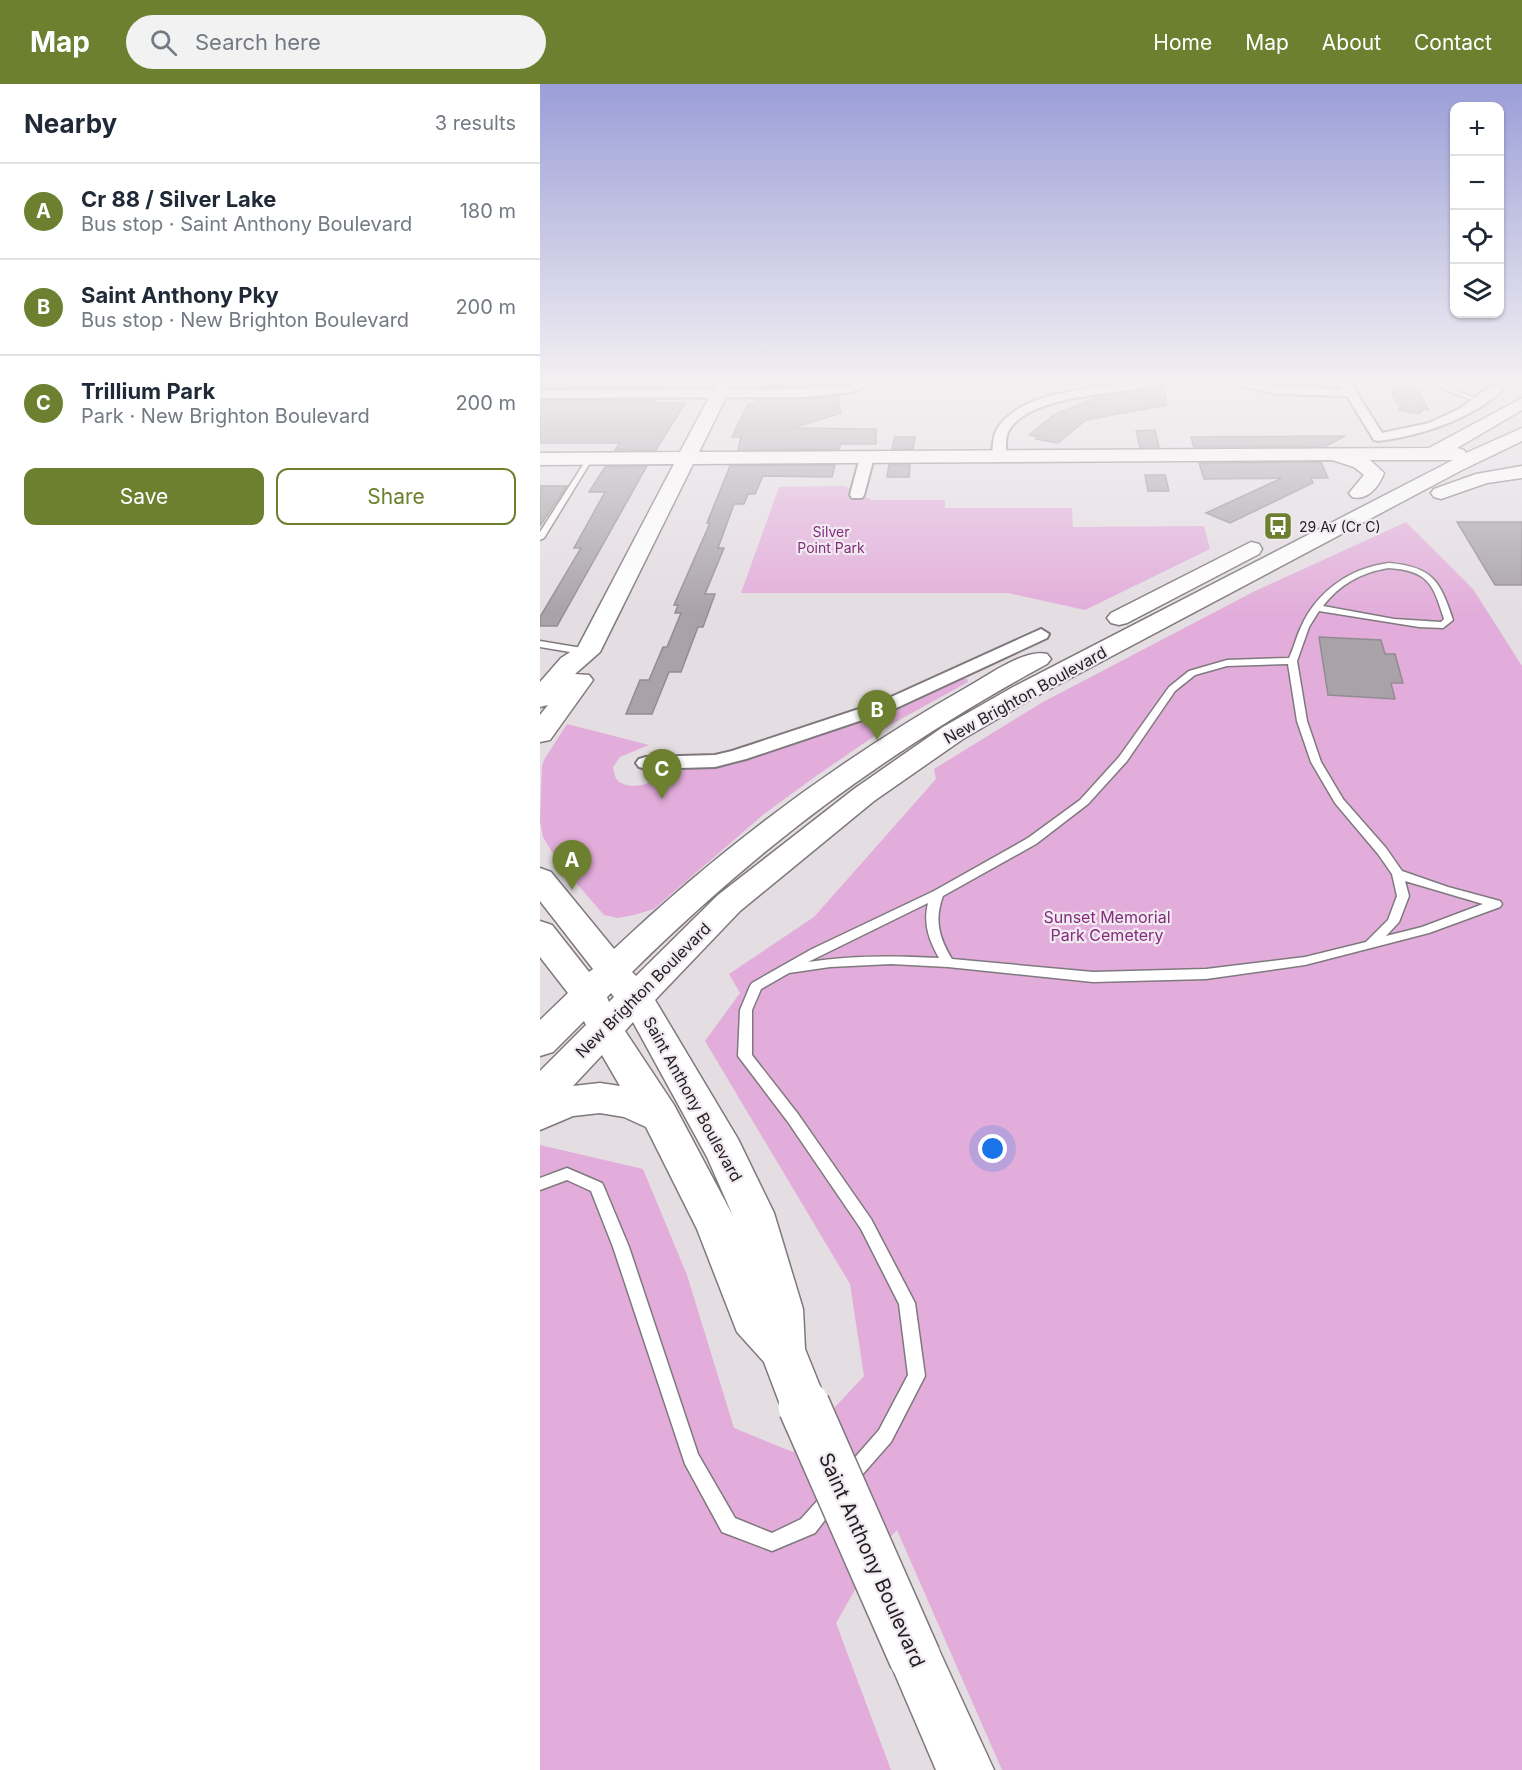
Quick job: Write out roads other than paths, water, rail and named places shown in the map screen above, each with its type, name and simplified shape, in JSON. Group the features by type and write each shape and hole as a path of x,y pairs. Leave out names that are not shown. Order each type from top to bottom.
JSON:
{"main road":[{"path":"540,699 570,663 588,652 688,458"},
{"path":"540,459 1033,458"},
{"path":"1339,458 1368,466 1374,473 1372,479 1359,493"},
{"name":"New Brighton Boulevard","path":"1100,628 1427,458"},
{"name":"New Brighton Boulevard","path":"1010,686 1259,570 1473,458"},
{"path":"1481,458 1522,462"},
{"path":"1259,570 1340,539 1454,487 1484,478 1522,472"},
{"name":"New Brighton Boulevard","path":"540,1095 597,1011 624,985 826,824 953,733 1059,648"},
{"path":"542,734 571,694 590,662 588,652"},
{"name":"Saint Anthony Boulevard","path":"542,878 651,1022 724,1150 753,1213 781,1309 782,1349 804,1406 964,1770"},
{"name":"Saint Anthony Boulevard","path":"540,933 597,1011 660,1116 717,1226 753,1317 782,1349"},
{"name":"New Brighton Boulevard","path":"540,1042 597,1011"},
{"path":"540,1114 570,1101 591,1097 619,1098 660,1116"}],"street":[{"path":"857,495 867,458"},
{"path":"646,763 715,761 739,755 886,706 968,670 1041,634"},
{"path":"968,670 1010,686"}],"lane":[{"path":"540,538 590,458"},
{"path":"1318,608 1334,608 1376,619 1419,626 1443,625 1449,620 1439,592 1430,578 1414,569 1391,565 1365,569 1343,581 1318,608 1307,623 1292,661 1302,721 1316,762 1339,801 1382,851 1398,874 1403,896 1393,922 1370,945"},
{"path":"540,644 588,652"},
{"path":"540,1185 567,1174 597,1187 621,1247 691,1458 729,1525 772,1542 808,1526 885,1436 917,1376 907,1303 866,1224 793,1118 745,1056 746,1010 756,986 816,952 938,894 1032,842 1084,802 1123,759 1172,689 1192,673 1227,663 1292,661"},
{"path":"783,971 830,963 881,960 948,963 1093,977 1206,974 1305,961 1425,930 1496,904 1444,890 1398,874"},
{"path":"938,894 930,911 935,941 948,963"}],"place":[{"name":"29 Av (Cr C)","path":"1278,526"},
{"name":"Saint Anthony Pky","path":"877,740"},
{"name":"Trillium Park","path":"662,799"},
{"name":"Cr 88 / Silver Lake","path":"572,890"}],"park label":[{"name":"Silver Point Park","path":"831,540"},
{"name":"Sunset Memorial Park Cemetery","path":"1107,926"}]}
